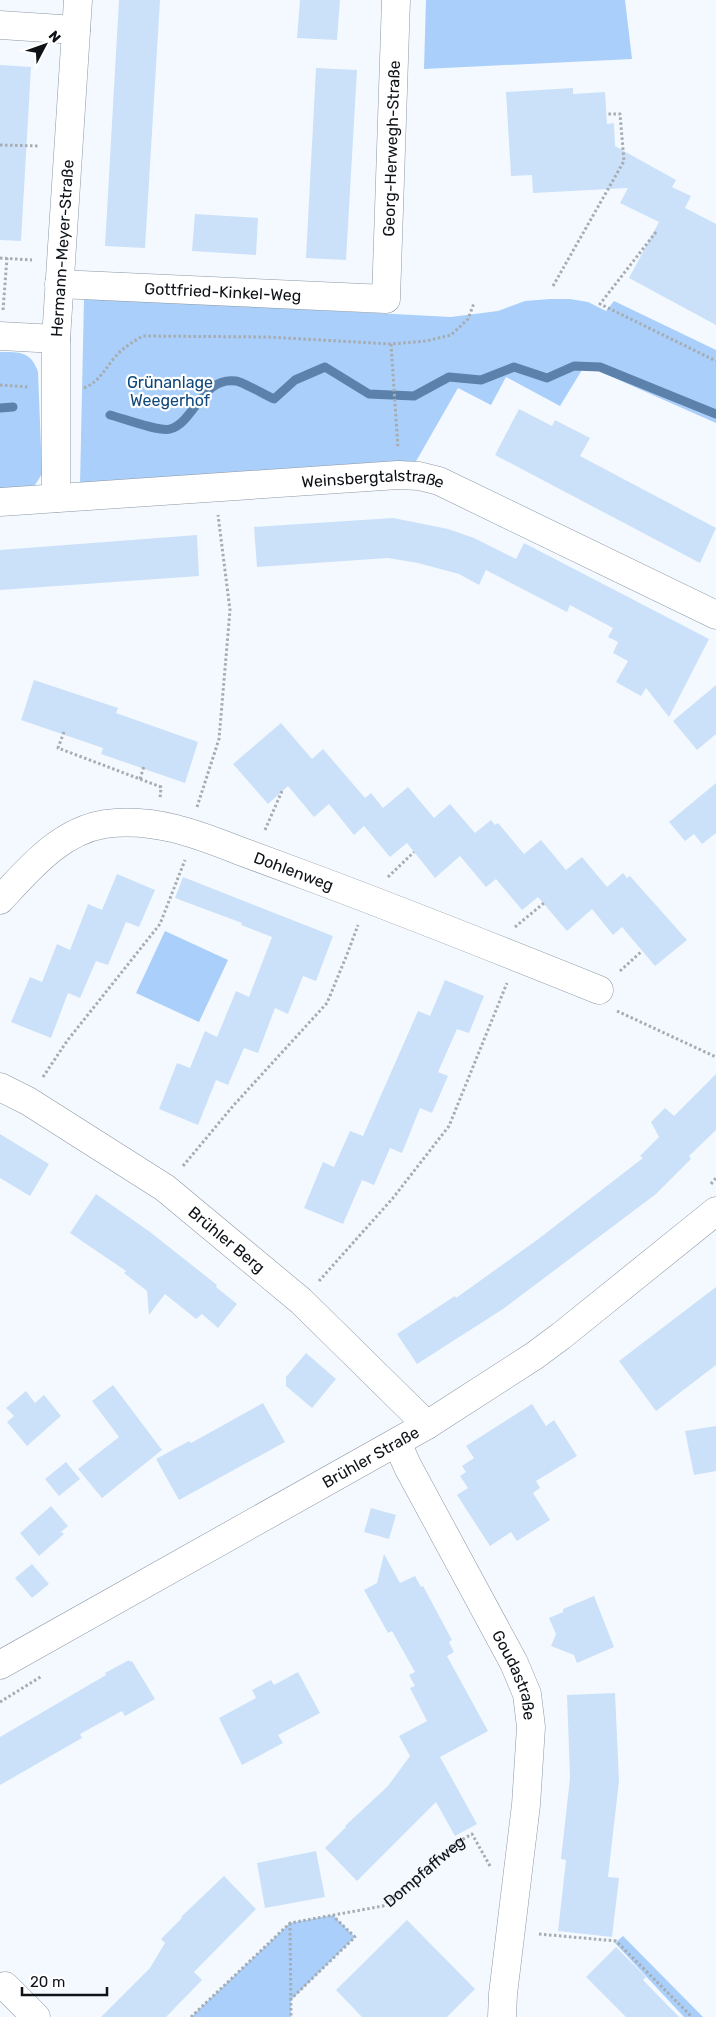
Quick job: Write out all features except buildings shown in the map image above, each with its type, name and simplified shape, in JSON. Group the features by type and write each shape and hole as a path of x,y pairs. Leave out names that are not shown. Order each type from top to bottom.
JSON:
{"street":[{"name":"Hermann-Meyer-Straße","path":"56,498 56,340 78,0"},
{"name":"Georg-Herwegh-Straße","path":"386,299 396,0"},
{"path":"0,25 76,30"},
{"name":"Gottfried-Kinkel-Weg","path":"60,273 386,299"},
{"path":"0,336 56,340"},
{"name":"Weinsbergtalstraße","path":"0,502 398,475 419,476 439,481 716,615"},
{"name":"Dohlenweg","path":"0,900 41,857 81,832 104,824 157,824 192,832 599,990"},
{"name":"Brühler Berg","path":"0,1086 28,1101 165,1188 301,1301 428,1425"},
{"name":"Brühler Straße","path":"0,1665 397,1444 534,1356 561,1336 713,1198"},
{"name":"Goudastraße","path":"397,1444 514,1663 527,1694 531,1727 526,1805 503,1994 502,2017"},
{"path":"5,1986 36,2017"}],"path":[{"path":"553,286 624,162 620,114 606,114"},
{"path":"0,145 68,146"},
{"path":"656,232 600,304 716,361"},
{"path":"0,258 7,258 60,273"},
{"path":"0,336 7,258"},
{"path":"56,389 82,389 94,384 114,358 127,346 143,336 151,334 268,337 390,344 426,341 451,334 468,319 474,303"},
{"path":"390,344 398,446 398,475"},
{"path":"28,1101 67,1041 160,924 192,832 219,739 230,610 220,524"},
{"path":"64,732 58,748 146,781"},
{"path":"140,779 144,766"},
{"path":"253,856 282,791"},
{"path":"192,1156 233,1106 327,1003 348,952"},
{"path":"599,990 619,1014 716,1057"},
{"path":"301,1301 393,1198 449,1126 499,1003"},
{"path":"713,1198 716,1178"},
{"name":"Dompfaffweg","path":"290,1923 384,1906 458,1842 472,1834 486,1859"},
{"path":"290,2000 355,1938 333,1915"},
{"path":"290,1923 291,2017"},
{"path":"191,2017 290,1923"},
{"path":"511,1931 616,1941 692,2017"}],"green space":[{"path":"426,0 625,0 632,59 424,69"},
{"name":"Grünanlage Weegerhof","path":"84,298 451,317 498,311 525,301 550,299 570,299 588,302 606,311 614,301 716,350 716,423 585,365 560,406 506,377 491,405 458,388 415,463 80,485"},
{"path":"0,352 13,352 28,356 38,372 42,474 35,485 27,488 0,490"},
{"path":"165,931 228,960 199,1022 136,993"},
{"path":"333,1915 355,1937 291,2000 291,2017 191,2017 290,1923"},
{"path":"623,1936 703,2017 684,2017 615,1943"}],"waterway":[{"path":"110,415 149,427 170,429 186,418 207,392 224,381 239,382 274,399 295,380 325,367 369,394 414,396 449,377 481,380 514,367 547,378 574,366 600,367 716,414"},
{"path":"0,408 13,407"}]}
